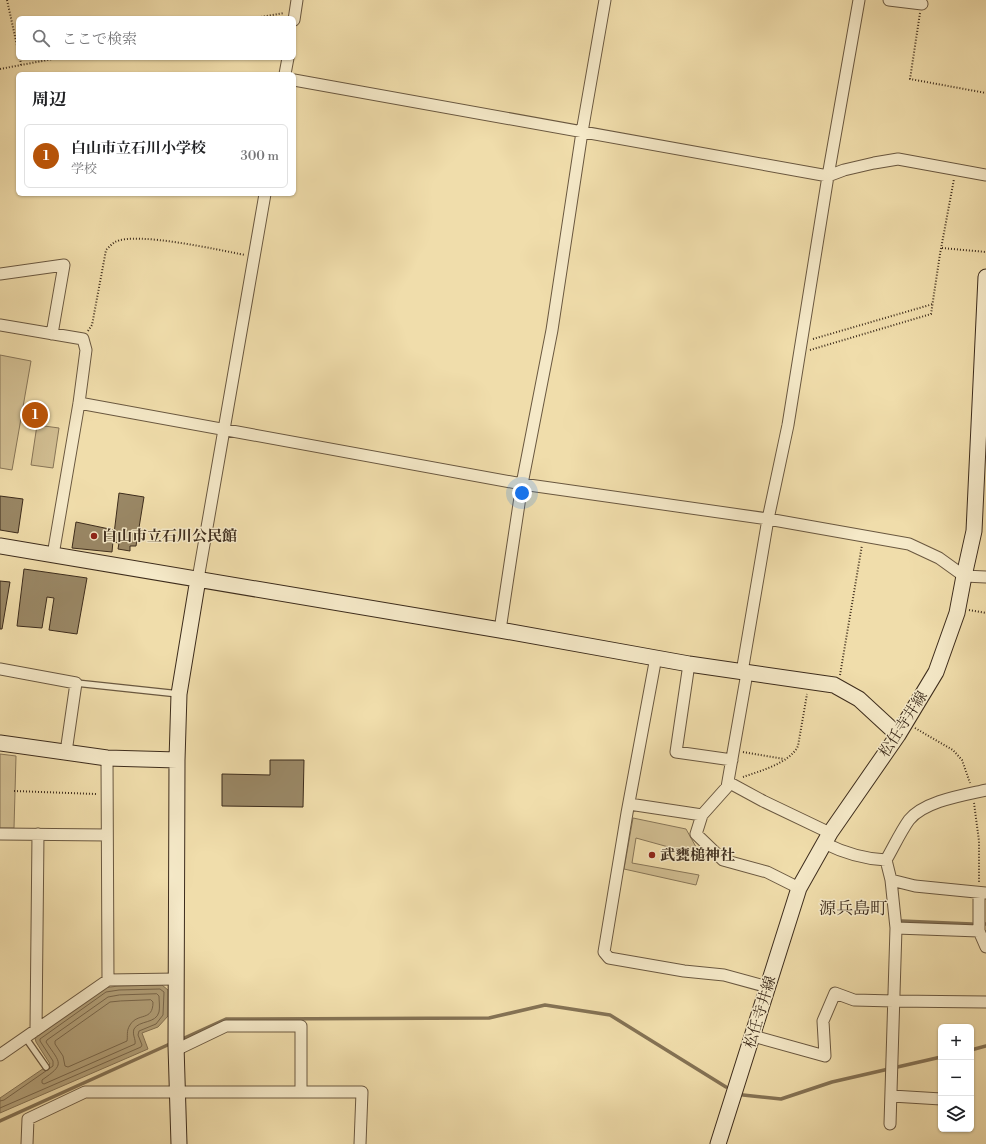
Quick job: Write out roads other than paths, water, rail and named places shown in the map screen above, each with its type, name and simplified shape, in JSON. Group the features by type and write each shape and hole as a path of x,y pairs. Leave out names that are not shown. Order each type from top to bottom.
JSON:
{"street":[{"path":"500,630 522,484 552,330 582,132 605,0"},
{"path":"799,888 767,872 723,860 696,834 702,815 727,787 728,782 768,519 788,425 828,176 859,0"},
{"path":"889,0 922,4"},
{"path":"285,72 288,60"},
{"path":"296,80 828,176 844,170 898,159 986,175"},
{"path":"179,1144 176,979 177,760 179,694 265,196"},
{"path":"0,274 64,265 52,334"},
{"name":"松任寺井線","path":"718,1144 799,888 827,838 898,735 936,672 958,609 964,576 981,504 986,277"},
{"path":"0,325 83,339 86,350 79,403 52,555"},
{"path":"79,403 522,484 768,519 909,544 939,558 964,576 986,577"},
{"path":"0,546 500,630 689,664 834,685 859,699 898,735"},
{"path":"656,657 604,952 609,958 684,971 724,975 768,987"},
{"path":"689,664 676,752 733,755"},
{"path":"0,669 76,683 66,752"},
{"path":"0,743 107,758 177,760"},
{"path":"107,758 108,980"},
{"path":"728,782 827,838 839,851 870,859 886,860"},
{"path":"890,1124 893,1077 896,928 891,880 886,860 910,820 928,806 957,796 986,790"},
{"path":"629,804 702,815"},
{"path":"0,834 107,835"},
{"path":"36,1030 38,834"},
{"path":"891,880 915,886 983,893 979,931 986,947"},
{"path":"896,928 979,931"},
{"path":"0,1055 108,980 176,979"},
{"path":"753,1036 825,1056 823,1021 835,992 854,1000 986,1002"},
{"path":"176,1044 226,1026 301,1026 301,1092"},
{"path":"27,1144 28,1119 85,1092 362,1092 360,1144"},
{"path":"892,1096 938,1099"}],"lane":[{"path":"76,683 179,694"},
{"path":"25,1038 46,1066"}],"water":[{"path":"162,985 168,990 168,1016 158,1027 142,1033 148,1049 0,1113 0,1098 50,1064 35,1038 104,988 118,986"}],"waterway":[{"path":"902,921 972,924"},
{"path":"180,1040 226,1019 489,1018 545,1005 610,1015 726,1087"},
{"path":"0,1121 172,1043"},
{"path":"974,1049 986,1046"},
{"path":"743,1095 781,1099 832,1082 938,1058"}],"place":[{"name":"白山市立石川小学校","path":"35,415"},
{"name":"白山市立石川公民館","path":"94,536"},
{"name":"武甕槌神社","path":"652,855"}],"district":[{"name":"源兵島町","path":"853,908"}]}
